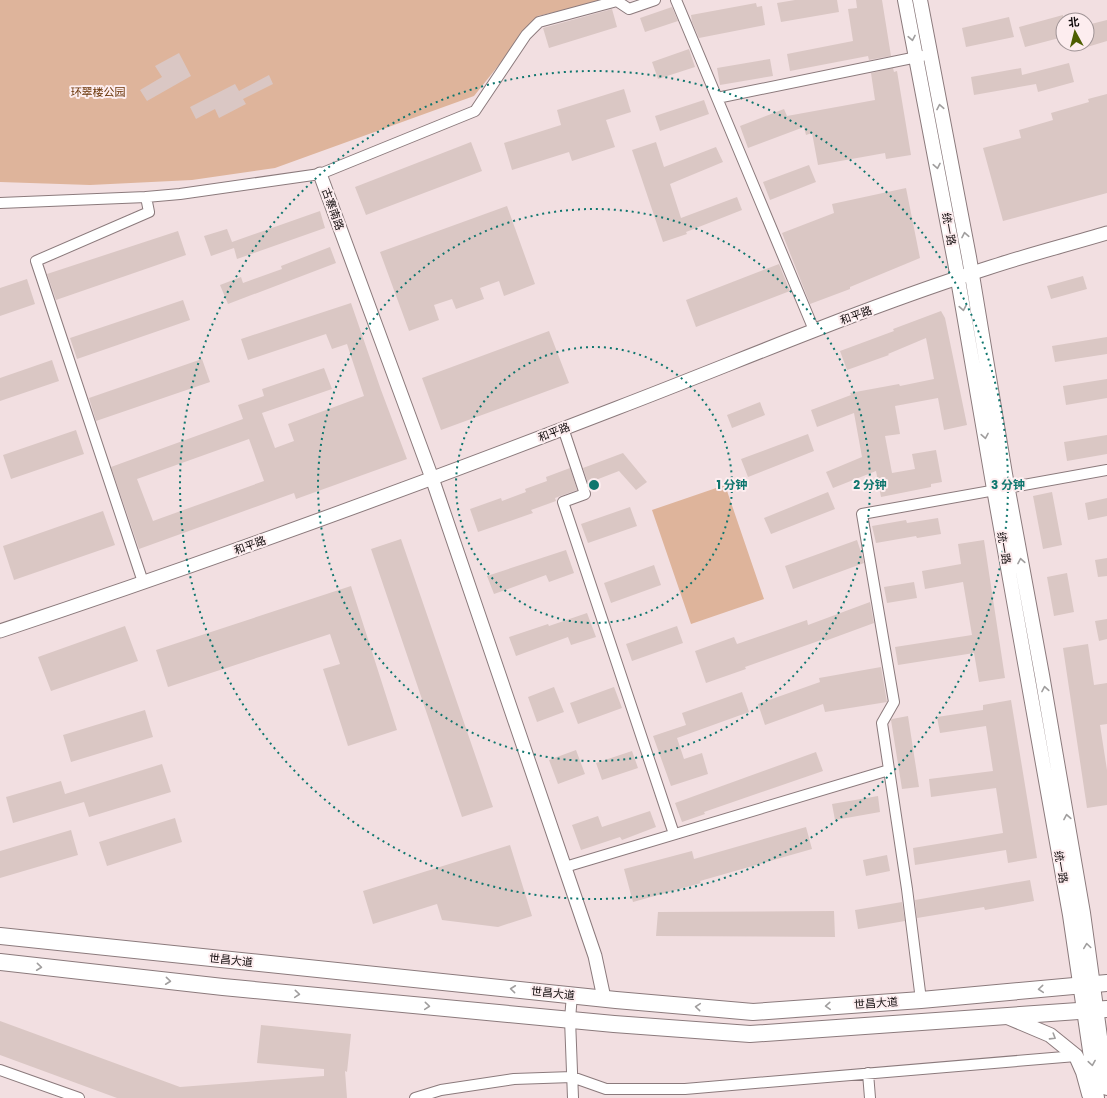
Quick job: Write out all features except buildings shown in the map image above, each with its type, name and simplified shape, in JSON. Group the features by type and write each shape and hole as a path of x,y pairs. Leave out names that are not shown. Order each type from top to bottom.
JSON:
{"main road":[{"name":"统一路","path":"905,0 958,278 1070,915 1093,984"},
{"name":"统一路","path":"920,0 972,274 1073,854 1107,1088"},
{"name":"世昌大道","path":"0,936 572,995 753,1012 921,1000 1093,984"},
{"name":"世昌大道","path":"0,962 223,987 570,1020 750,1034 1096,1010"},
{"name":"统一路","path":"1096,1010 1097,1098"},
{"path":"1004,1016 1050,1035 1076,1056 1083,1072 1090,1098"}],"street":[{"path":"320,174 475,111 526,35 539,22 617,1 629,9 655,0"},
{"path":"676,0 814,330"},
{"path":"717,98 930,54"},
{"name":"古寨南路","path":"0,203 146,197 180,194 320,174 432,478 595,956 604,998"},
{"path":"143,582 36,261 149,212 146,197"},
{"name":"和平路","path":"0,631 248,546 432,478 814,330 958,278 1107,233"},
{"path":"563,428 584,494 563,502 674,834"},
{"path":"921,1000 882,723 894,702 862,514 994,489 1107,470"},
{"path":"565,867 889,770"},
{"path":"572,995 570,1020 573,1098"},
{"path":"415,1098 441,1090 514,1079 572,1077 606,1089 685,1088 1076,1056"},
{"path":"0,1070 79,1098"},
{"path":"868,1073 870,1098"}],"green space":[{"name":"环翠楼公园","path":"0,0 606,0 538,16 474,96 275,168 192,180 90,185 0,182"},
{"path":"725,485 764,599 691,624 652,510"}]}
